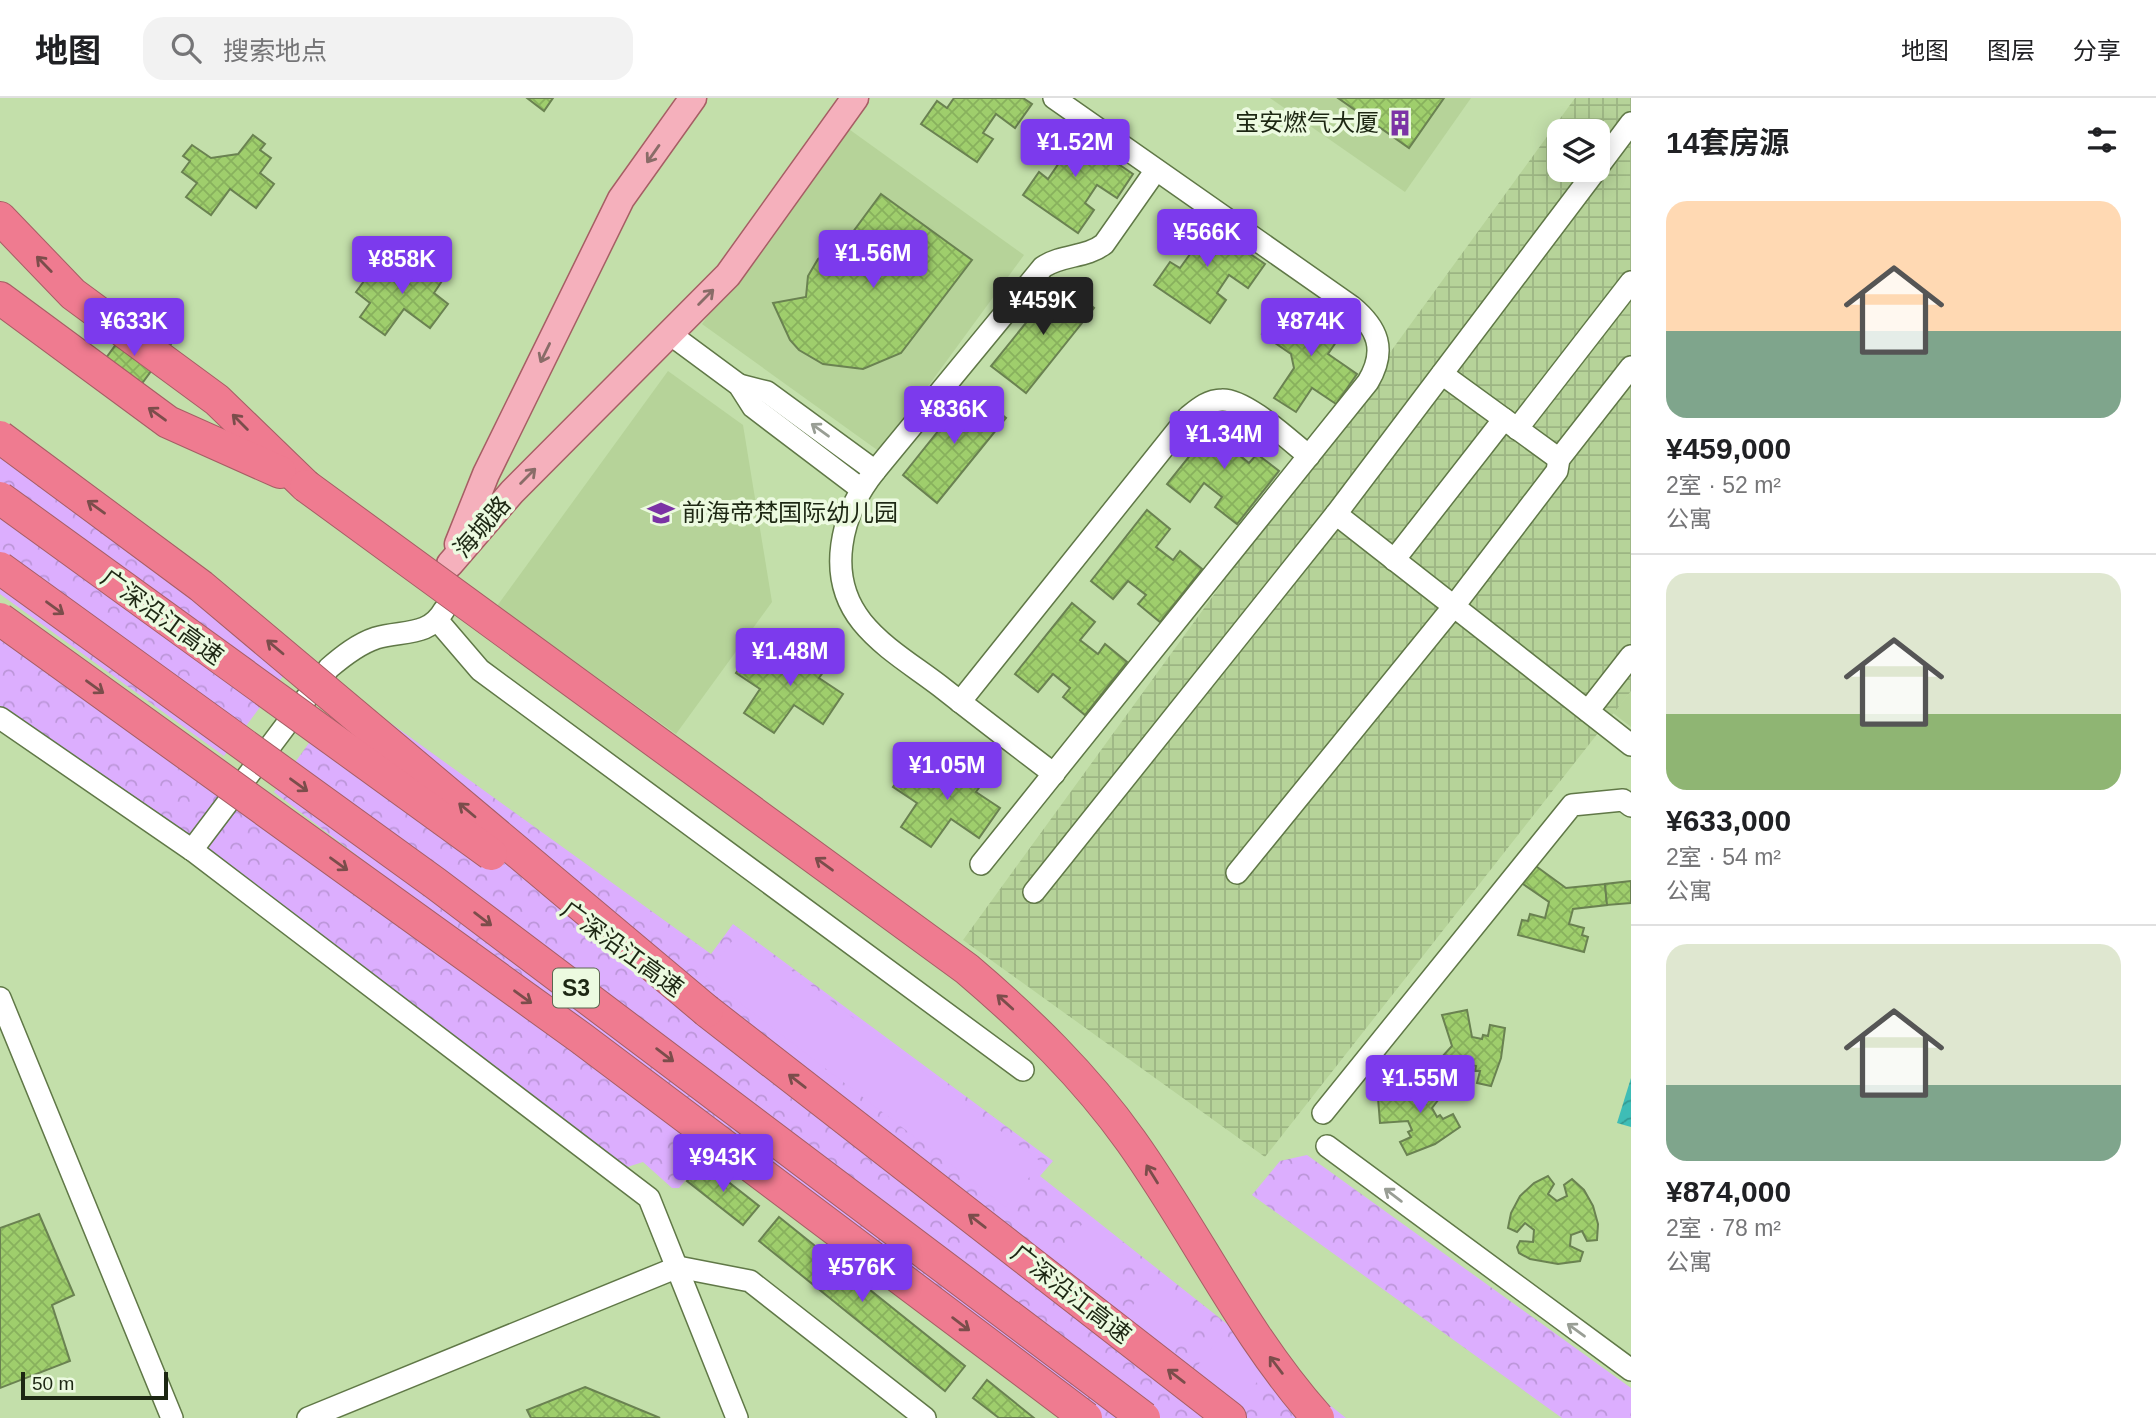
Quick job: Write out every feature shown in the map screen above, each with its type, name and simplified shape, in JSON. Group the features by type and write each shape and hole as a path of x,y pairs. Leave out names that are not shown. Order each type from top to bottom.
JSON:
{"highway":[{"path":"0,218 74,294 217,400 306,486 956,961 1044,1038 1071,1065 1132,1143 1250,1331 1318,1418"},
{"path":"0,298 168,422 306,486"},
{"path":"0,437 201,586 707,1011"},
{"name":"广深沿江高速","path":"0,498 707,1011 1230,1418"},
{"name":"S3","path":"0,568 435,883 827,1176 1144,1418"},
{"path":"0,619 581,1038 1086,1418"}],"main road":[{"name":"海城路","path":"450,564 486,474 621,200 693,98"},
{"name":"海城路","path":"450,564 512,492 728,275 855,98"}],"street":[{"path":"981,864 1309,456 1375,370 1380,355 1375,331 1351,306 1054,98"},
{"path":"1610,151 1631,123"},
{"path":"1054,774 876,637 860,620 848,599 842,581 840,552 845,524 862,489 1043,267 1055,259 1095,251 1104,244 1156,170"},
{"path":"1034,892 1336,514 1587,182"},
{"path":"1394,560 1631,282"},
{"path":"670,334 739,385 753,407 862,489"},
{"path":"1237,873 1454,606 1558,471 1559,459 1631,368"},
{"path":"1442,374 1559,459"},
{"path":"739,385 767,392 875,471"},
{"path":"960,702 1188,417 1204,405 1222,400 1239,403 1309,456"},
{"path":"1336,514 1631,745"},
{"path":"192,850 329,668 359,646 377,638 423,630 438,621 447,607 450,564"},
{"path":"438,621 480,670 1023,1070"},
{"path":"1588,711 1631,656"},
{"path":"0,718 192,850 649,1198 737,1418"},
{"path":"1323,1113 1572,805 1623,800 1631,806"},
{"path":"0,998 172,1418"},
{"path":"1327,1146 1631,1370"},
{"path":"308,1418 678,1266 750,1280 925,1418"}],"shaded area":[{"name":"宝安燃气大厦","path":"1270,98 1471,98 1405,192"},
{"path":"1575,98 1631,98 1631,691 1265,1157 963,940 1547,137 1547,182 1610,182 1610,119 1560,119"},
{"path":"846,127 1024,255 880,452 702,324"},
{"name":"前海帝梵国际幼儿园","path":"668,371 743,425 772,602 676,734 497,606"},
{"path":"1631,691 1631,727 1613,713"}],"green space":[{"path":"0,440 297,657 224,756 0,594"},
{"path":"0,633 710,1151 679,1188 672,1188 643,1162 621,1169 0,709"},
{"path":"346,691 711,954 733,924 1053,1161 1040,1176 1346,1418 1094,1418 274,792"},
{"path":"740,931 1041,1162 1006,1207 705,976"},
{"path":"1307,1155 1631,1388 1631,1418 1562,1418 1252,1195 1280,1161"},
{"path":"1083,1223 1128,1258 1099,1295 1054,1260"},
{"path":"1154,1279 1199,1314 1169,1351 1124,1316"},
{"path":"1223,1333 1268,1368 1239,1405 1194,1370"}],"water":[{"path":"1631,1078 1631,1127 1617,1123"}],"building":[{"path":"527,98 553,98 544,111"},
{"path":"954,98 1023,98 1032,104 1015,128 996,114 983,133 993,139 977,162 921,124 937,101 947,108"},
{"name":"宝安燃气大厦","path":"1338,98 1444,98 1409,148"},
{"path":"1058,123 1133,174 1117,198 1097,185 1085,203 1094,210 1078,233 1023,195 1039,172 1048,179 1061,160 1042,147"},
{"path":"253,135 265,144 260,150 271,158 260,173 274,184 256,208 230,189 211,215 186,197 197,183 182,172 190,161 183,156 192,145 211,158 238,154"},
{"path":"881,194 972,260 901,353 863,369 823,364 799,350 790,340 773,303 806,297 808,276 818,259 844,244"},
{"path":"1190,213 1265,264 1248,288 1229,275 1217,293 1226,300 1210,323 1154,285 1170,262 1180,268 1193,250 1173,237"},
{"path":"426,255 438,264 434,271 444,278 434,293 448,304 430,328 404,309 385,335 360,317 370,303 356,292 364,281 357,277 366,265 385,279 412,274"},
{"path":"1060,281 1094,308 1026,393 991,366"},
{"path":"1317,305 1347,326 1328,354 1357,374 1336,404 1312,388 1296,412 1274,398 1294,368 1291,354 1262,334 1277,312 1301,329"},
{"path":"141,310 177,336 126,405 90,380"},
{"path":"971,390 1006,418 937,503 903,475"},
{"path":"1224,413 1247,431 1232,449 1249,463 1257,454 1279,471 1237,524 1215,507 1222,497 1204,483 1190,502 1167,484"},
{"path":"1147,510 1170,529 1156,547 1173,560 1180,551 1202,569 1160,622 1138,604 1146,595 1128,581 1113,599 1091,581"},
{"path":"1072,603 1095,622 1080,640 1098,654 1105,644 1127,662 1085,715 1063,697 1070,688 1053,674 1038,692 1015,674"},
{"path":"814,639 836,654 819,678 843,694 823,724 794,705 774,733 744,713 760,689 736,673 751,651 780,671 795,668"},
{"path":"971,753 993,768 976,792 1000,808 979,838 951,819 931,847 901,827 917,803 893,787 908,765 937,785 951,782"},
{"path":"1533,864 1566,888 1605,884 1607,905 1573,909 1569,924 1584,928 1582,935 1588,937 1584,952 1518,935 1522,920 1528,921 1530,914 1545,918 1549,902 1520,882"},
{"path":"1631,881 1631,903 1607,905 1605,884"},
{"path":"1467,1010 1472,1037 1482,1039 1483,1035 1488,1036 1490,1025 1505,1028 1501,1058 1491,1086 1477,1083 1480,1071 1475,1071 1476,1066 1466,1064 1449,1086 1429,1071 1452,1046 1442,1015"},
{"path":"1429,1071 1449,1086 1432,1108 1437,1117 1440,1115 1443,1119 1453,1114 1460,1127 1435,1144 1407,1155 1400,1142 1411,1137 1408,1132 1412,1130 1408,1121 1380,1123 1378,1098 1411,1099"},
{"path":"703,1162 759,1206 743,1225 687,1181"},
{"path":"1548,1176 1554,1184 1548,1194 1557,1201 1567,1196 1564,1185 1572,1179 1584,1190 1593,1206 1598,1224 1597,1240 1587,1241 1582,1231 1571,1235 1570,1246 1583,1252 1580,1261 1558,1264 1530,1259 1519,1253 1517,1247 1520,1241 1533,1242 1534,1230 1525,1223 1517,1232 1508,1228 1511,1213 1520,1196 1534,1183"},
{"path":"39,1214 74,1295 52,1305 70,1361 0,1388 0,1228"},
{"path":"779,1217 965,1366 945,1391 759,1241"},
{"path":"987,1380 1034,1418 999,1418 973,1398"},
{"path":"585,1387 660,1418 531,1418 527,1410"}],"place":[{"name":"宝安燃气大厦","path":"1400,123"},
{"name":"前海帝梵国际幼儿园","path":"661,513"}]}
